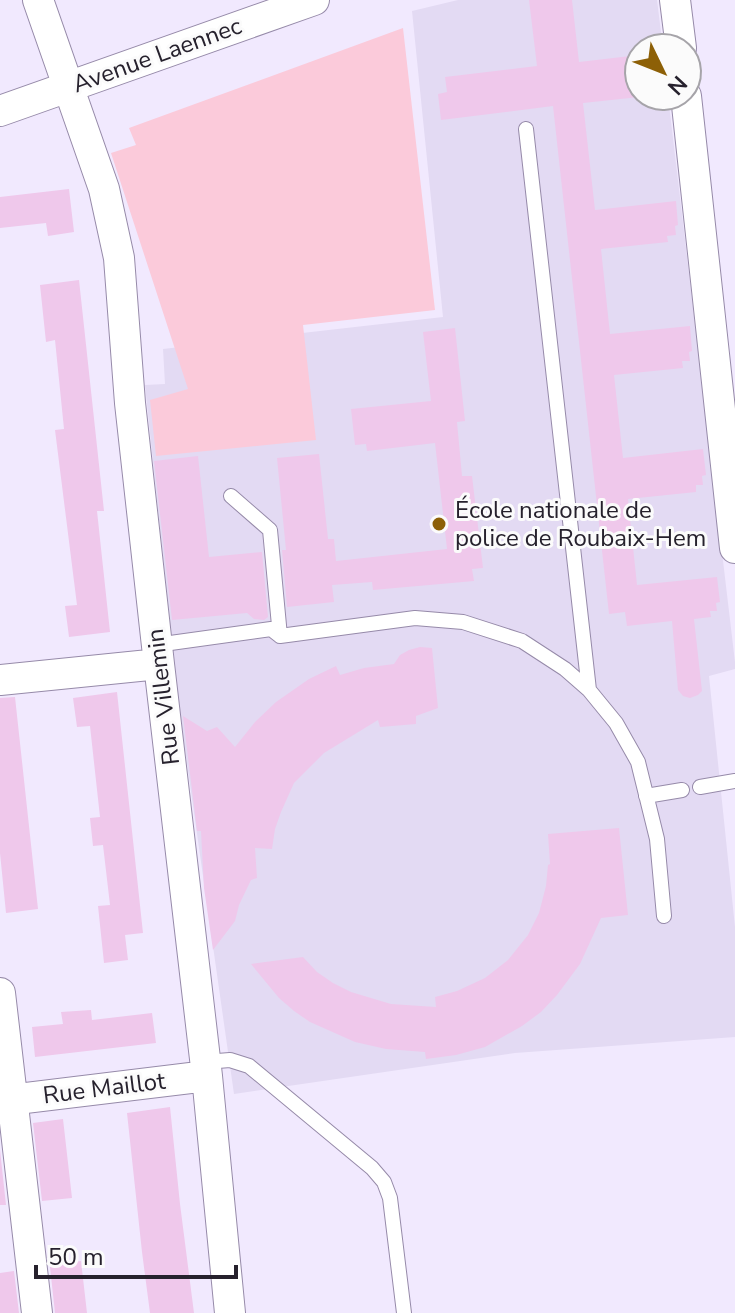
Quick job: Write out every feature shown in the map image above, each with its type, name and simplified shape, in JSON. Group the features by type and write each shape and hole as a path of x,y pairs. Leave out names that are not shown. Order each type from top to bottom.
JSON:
{"street":[{"name":"Rue Villemin","path":"38,0 104,189 119,258 130,403 206,1069 230,1313"},
{"name":"Avenue Laennec","path":"0,111 314,0"},
{"path":"675,0 679,32"},
{"path":"689,112 722,293 735,548"},
{"path":"0,680 158,654"},
{"path":"0,993 6,1100 37,1313"},
{"name":"Rue Maillot","path":"6,1100 206,1069"}],"lane":[{"path":"526,129 589,690"},
{"path":"231,496 270,530 280,636"},
{"path":"158,654 271,629 280,636 415,618 463,622 522,641 565,669 589,690 616,723 638,762 657,839 664,916"},
{"path":"700,787 735,781"},
{"path":"646,796 682,790"},
{"path":"206,1069 230,1060 249,1066 372,1168 384,1182 390,1198 404,1313"}],"shaded area":[{"name":"École nationale de police de Roubaix-Hem","path":"458,0 657,0 661,32 623,32 623,112 670,112 735,662 735,669 709,676 735,927 735,1037 515,1053 234,1094 177,693 145,385 165,384 163,349 443,317 412,11"},
{"path":"403,28 435,310 303,325 316,440 156,456 150,400 188,389 111,153 136,145 129,128"}],"building":[{"path":"529,0 572,0 579,62 623,57 623,99 583,103 595,210 676,201 678,225 675,226 676,235 667,236 668,242 601,249 610,334 690,326 692,351 689,352 690,361 682,361 683,368 614,375 623,458 703,449 706,475 702,476 703,485 696,485 696,492 628,499 637,585 717,577 720,602 716,603 717,611 710,611 711,617 694,619 702,691 690,698 678,690 672,621 627,626 625,612 609,614 553,106 441,120 438,94 447,92 445,77 537,66"},
{"path":"69,189 74,232 48,236 46,223 0,228 0,197"},
{"path":"79,280 104,511 97,511 110,632 69,637 65,606 77,605 55,430 64,429 55,340 46,342 40,285"},
{"path":"455,328 465,421 457,422 462,476 472,476 483,568 472,569 474,581 373,590 372,582 332,585 334,602 287,607 282,550 286,550 277,458 319,454 328,539 334,539 336,561 447,549 435,443 367,451 366,444 355,445 351,409 431,401 423,332"},
{"path":"198,456 209,557 262,552 268,617 264,620 254,619 247,613 172,620 154,461"},
{"path":"420,647 432,648 438,708 416,716 416,724 380,727 378,720 324,753 294,783 275,829 272,849 255,848 257,878 251,880 235,921 213,950 204,888 201,831 197,831 183,716 207,731 217,727 235,747 276,702 309,679 336,666 340,675 394,664 400,655"},
{"path":"117,692 143,933 125,935 128,960 104,963 98,906 110,905 103,845 93,846 90,818 100,817 90,726 77,727 73,698"},
{"path":"15,697 38,909 6,913 0,853 0,698"},
{"path":"619,828 628,915 601,918 580,964 557,995 522,1026 485,1047 426,1059 425,1052 386,1049 355,1042 310,1022 294,1011 251,964 303,957 317,972 351,992 391,1004 436,1007 435,997 485,978 508,960 528,935 539,913 546,886 550,864 548,834"},
{"path":"91,1010 92,1020 152,1013 156,1043 35,1057 32,1027 63,1024 61,1012"},
{"path":"170,1107 194,1313 150,1313 142,1252 127,1113"},
{"path":"63,1119 72,1198 42,1201 33,1123"},
{"path":"0,1150 6,1205 0,1205"},
{"path":"81,1261 87,1313 55,1313 50,1267"},
{"path":"14,1271 19,1313 0,1313 0,1273"}],"place":[{"name":"École nationale de police de Roubaix-Hem","path":"439,524"}]}
